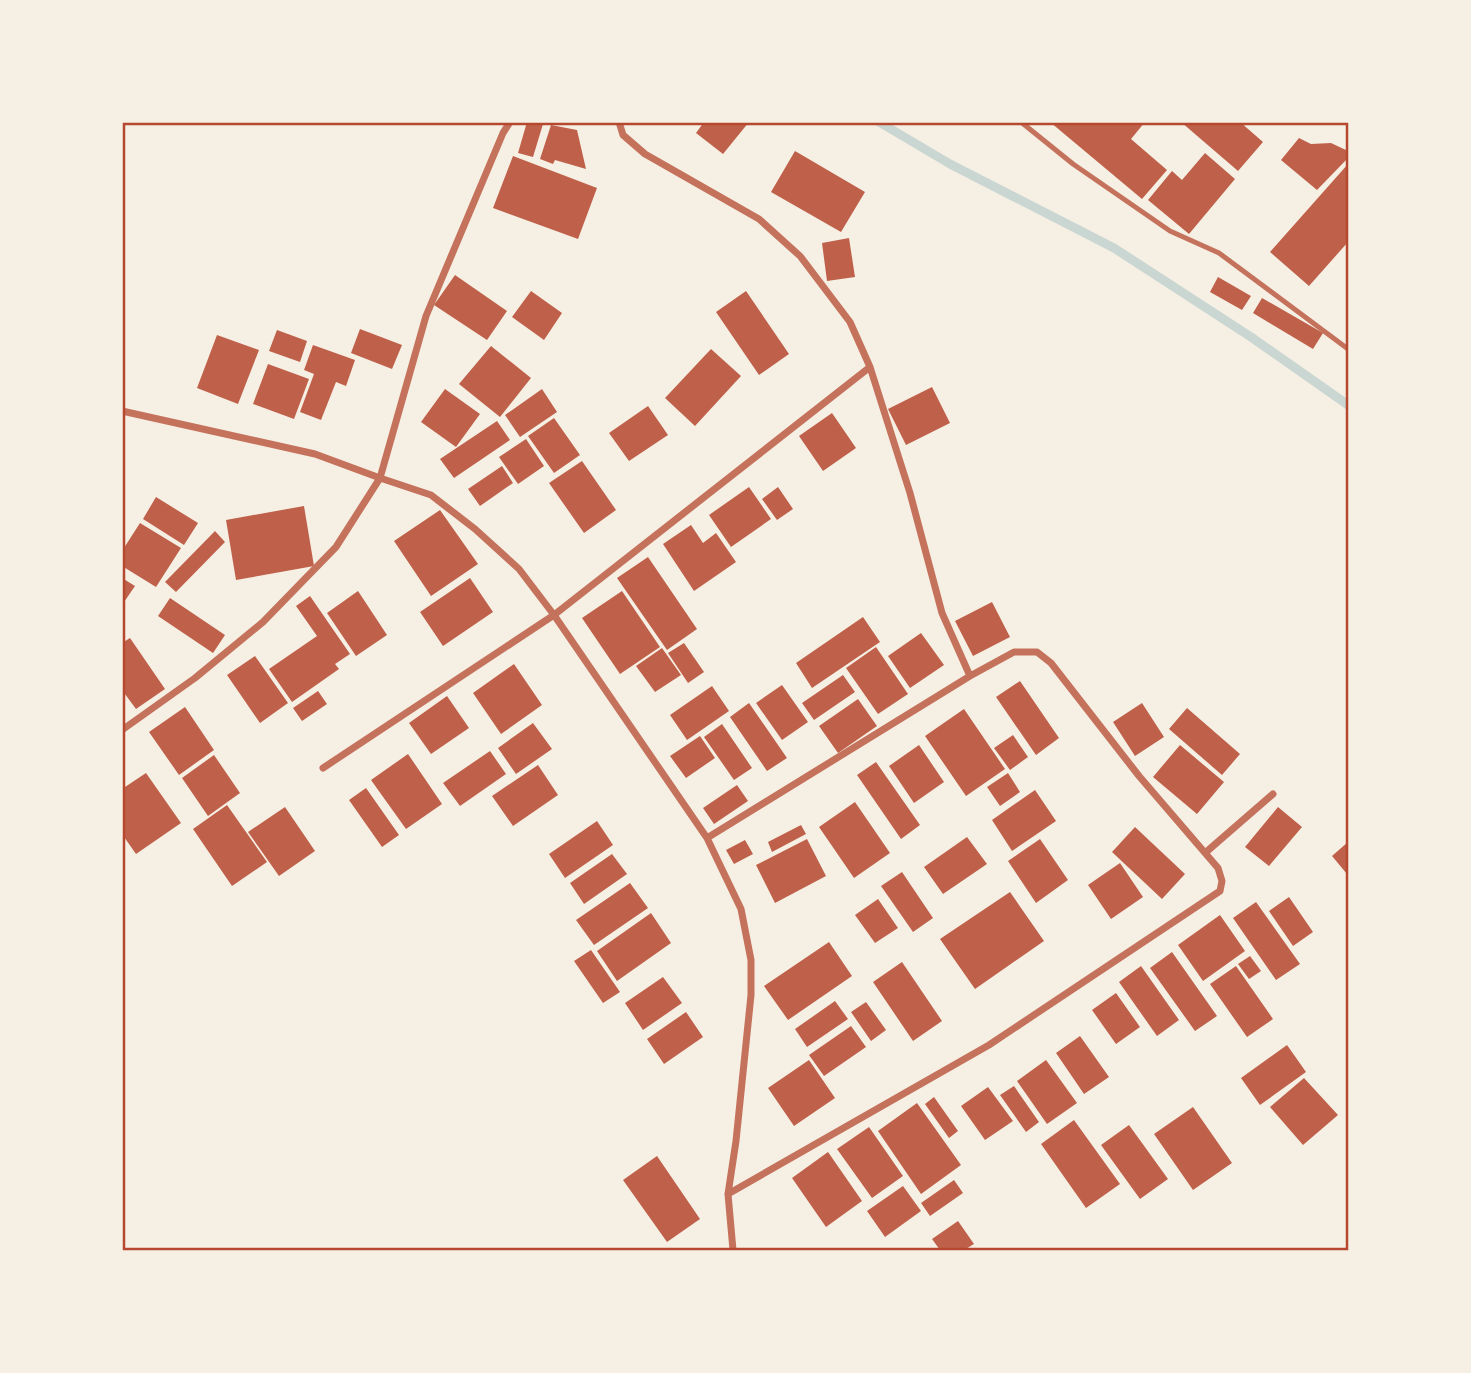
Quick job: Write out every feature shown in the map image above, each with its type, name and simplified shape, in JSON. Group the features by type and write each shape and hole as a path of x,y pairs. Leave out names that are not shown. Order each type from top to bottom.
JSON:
{"street":[{"path":"122,730 195,678 263,622 336,547 380,478 426,316 510,122"},
{"path":"619,122 623,135 645,154 759,219 800,256 850,322 870,367 910,493 942,612 970,676"},
{"path":"323,768 554,615 870,367"},
{"path":"122,411 316,454 431,495 475,529 519,569 554,615 708,838 741,909 751,960 751,995 736,1141 727,1194 733,1251"},
{"path":"708,838 970,676 1014,652 1037,652 1051,663 1139,776 1218,868 1222,880 1220,891 989,1045 727,1194"},
{"path":"1205,853 1273,794"}],"lane":[{"path":"1021,122 1073,164 1170,230 1219,253 1349,349"}],"building":[{"path":"527,122 543,124 533,157 518,153"},
{"path":"704,122 749,122 723,154 696,133"},
{"path":"1050,122 1145,122 1131,139 1167,170 1142,199"},
{"path":"1181,122 1240,122 1263,142 1238,171"},
{"path":"551,125 577,130 586,169 555,160 553,164 540,159"},
{"path":"1299,138 1311,144 1331,143 1348,151 1348,158 1317,190 1281,160"},
{"path":"795,151 865,192 841,232 771,192"},
{"path":"1205,153 1235,179 1189,234 1148,200 1172,171 1182,180"},
{"path":"513,156 597,188 578,239 493,208"},
{"path":"1348,164 1348,242 1309,286 1270,252"},
{"path":"849,238 855,277 827,281 822,243"},
{"path":"455,275 507,311 487,340 434,305"},
{"path":"1218,277 1251,296 1242,310 1210,292"},
{"path":"531,291 562,313 544,340 512,317"},
{"path":"746,291 789,354 759,375 716,312"},
{"path":"1262,298 1323,333 1313,349 1253,313"},
{"path":"360,329 402,345 392,369 351,353"},
{"path":"277,330 307,341 300,362 269,351"},
{"path":"217,335 259,350 238,404 197,388"},
{"path":"313,345 355,360 346,386 336,382 321,420 300,412 314,374 304,370"},
{"path":"491,346 531,378 500,417 459,384"},
{"path":"711,349 741,376 695,426 665,398"},
{"path":"268,364 309,379 294,419 253,404"},
{"path":"932,387 950,423 906,445 888,409"},
{"path":"445,389 480,414 456,447 421,422"},
{"path":"542,389 557,412 520,437 505,415"},
{"path":"648,406 668,435 629,461 609,433"},
{"path":"832,413 856,448 823,471 799,436"},
{"path":"554,418 580,455 554,473 528,436"},
{"path":"497,421 510,440 454,478 440,459"},
{"path":"526,439 544,466 518,484 499,457"},
{"path":"582,461 616,510 584,533 549,483"},
{"path":"502,466 513,483 480,506 468,489"},
{"path":"749,487 771,519 731,547 709,515"},
{"path":"778,487 793,509 777,520 762,499"},
{"path":"156,497 198,523 184,545 143,519"},
{"path":"304,506 314,566 236,580 226,520"},
{"path":"440,510 478,564 431,596 394,541"},
{"path":"140,523 181,548 156,587 122,566 122,551"},
{"path":"691,525 703,543 716,533 736,562 694,591 663,544"},
{"path":"215,531 225,542 176,592 165,582"},
{"path":"648,557 697,629 667,650 617,578"},
{"path":"122,578 135,586 122,605"},
{"path":"470,578 493,612 443,646 420,612"},
{"path":"358,591 387,635 356,656 327,613"},
{"path":"622,591 660,647 620,674 582,618"},
{"path":"310,596 350,654 335,664 339,669 292,702 269,669 317,636 296,606"},
{"path":"170,598 225,635 213,653 158,616"},
{"path":"992,602 1010,637 973,656 955,621"},
{"path":"863,617 880,642 812,688 796,663"},
{"path":"921,633 944,665 910,688 888,656"},
{"path":"130,638 165,689 136,709 122,690 122,643"},
{"path":"684,643 704,672 688,683 668,653"},
{"path":"876,647 908,694 878,714 846,668"},
{"path":"662,648 681,675 655,692 636,666"},
{"path":"255,656 288,703 260,723 227,675"},
{"path":"514,664 542,705 501,734 473,693"},
{"path":"843,675 855,692 814,720 802,703"},
{"path":"1020,681 1059,738 1036,755 996,697"},
{"path":"782,685 808,722 782,740 756,703"},
{"path":"712,686 729,711 687,740 670,715"},
{"path":"318,691 327,704 302,721 293,708"},
{"path":"447,696 469,728 431,754 409,723"},
{"path":"858,699 877,726 838,753 819,726"},
{"path":"749,703 787,758 767,771 730,717"},
{"path":"1142,703 1164,737 1135,756 1113,722"},
{"path":"185,707 214,750 179,775 149,732"},
{"path":"1187,708 1240,754 1222,775 1169,729"},
{"path":"964,709 1005,769 966,796 925,736"},
{"path":"533,723 552,749 516,774 498,748"},
{"path":"722,724 752,768 734,780 704,737"},
{"path":"1013,735 1028,757 1010,770 994,748"},
{"path":"700,736 715,758 686,778 670,756"},
{"path":"919,745 944,782 914,803 889,766"},
{"path":"1180,745 1224,782 1197,814 1153,777"},
{"path":"490,751 506,774 460,806 443,783"},
{"path":"408,754 442,804 406,829 371,780"},
{"path":"214,755 240,793 208,816 182,778"},
{"path":"876,762 920,825 901,839 857,775"},
{"path":"538,765 558,795 513,826 492,796"},
{"path":"146,773 181,823 136,854 122,834 122,789"},
{"path":"1008,773 1020,792 1000,806 987,787"},
{"path":"737,785 748,801 714,824 703,808"},
{"path":"366,788 399,835 382,847 349,800"},
{"path":"1035,790 1056,821 1012,851 992,820"},
{"path":"855,802 890,853 854,878 819,827"},
{"path":"227,805 267,862 232,886 193,829"},
{"path":"285,807 315,851 279,876 248,832"},
{"path":"1278,807 1302,827 1269,866 1245,847"},
{"path":"597,821 613,845 565,878 549,854"},
{"path":"801,825 806,834 772,852 768,842"},
{"path":"1135,827 1185,874 1162,899 1112,852"},
{"path":"967,837 987,864 943,894 924,867"},
{"path":"807,839 826,876 775,903 756,865"},
{"path":"1040,839 1068,880 1036,903 1008,861"},
{"path":"745,840 753,854 734,864 726,850"},
{"path":"1348,842 1348,872 1347,874 1332,856"},
{"path":"612,854 627,874 584,904 570,883"},
{"path":"1120,863 1143,897 1111,919 1088,885"},
{"path":"902,872 933,918 913,932 881,886"},
{"path":"630,883 648,908 594,945 576,920"},
{"path":"1010,892 1044,941 975,989 940,939"},
{"path":"1289,897 1313,932 1293,946 1269,911"},
{"path":"878,899 898,928 875,943 855,915"},
{"path":"1256,902 1300,964 1276,980 1233,918"},
{"path":"651,913 671,943 617,981 597,951"},
{"path":"1220,915 1245,951 1203,981 1178,945"},
{"path":"829,942 852,976 788,1020 764,986"},
{"path":"591,950 620,992 603,1003 574,961"},
{"path":"1172,952 1217,1016 1195,1031 1150,968"},
{"path":"1250,956 1261,971 1249,979 1238,964"},
{"path":"902,962 942,1021 913,1041 873,982"},
{"path":"1141,966 1179,1020 1157,1036 1119,982"},
{"path":"1236,966 1273,1019 1247,1037 1210,984"},
{"path":"663,977 682,1003 643,1030 625,1003"},
{"path":"1116,993 1140,1027 1116,1044 1092,1010"},
{"path":"835,1001 848,1019 807,1047 795,1029"},
{"path":"866,1002 886,1030 871,1041 851,1012"},
{"path":"686,1012 703,1037 664,1064 647,1039"},
{"path":"851,1026 866,1047 824,1076 809,1055"},
{"path":"1080,1036 1109,1077 1084,1094 1056,1053"},
{"path":"1287,1045 1306,1072 1260,1105 1241,1078"},
{"path":"809,1060 835,1098 794,1126 768,1088"},
{"path":"1046,1060 1077,1103 1047,1124 1017,1081"},
{"path":"1304,1078 1338,1115 1303,1145 1270,1107"},
{"path":"1014,1086 1039,1122 1026,1132 1000,1095"},
{"path":"988,1087 1013,1121 985,1140 961,1106"},
{"path":"934,1097 958,1131 949,1138 925,1104"},
{"path":"917,1103 961,1165 921,1194 878,1131"},
{"path":"1193,1107 1232,1163 1193,1190 1154,1134"},
{"path":"1074,1120 1120,1184 1086,1208 1041,1144"},
{"path":"1129,1125 1168,1179 1140,1199 1101,1145"},
{"path":"869,1127 903,1176 872,1198 837,1149"},
{"path":"828,1152 862,1201 826,1227 792,1178"},
{"path":"657,1156 700,1219 667,1242 623,1180"},
{"path":"954,1180 963,1193 930,1216 921,1203"},
{"path":"903,1186 921,1211 885,1237 867,1211"},
{"path":"958,1221 974,1244 964,1250 940,1250 932,1239"}],"waterway":[{"path":"879,122 950,164 1114,248 1251,337 1348,405"}]}
